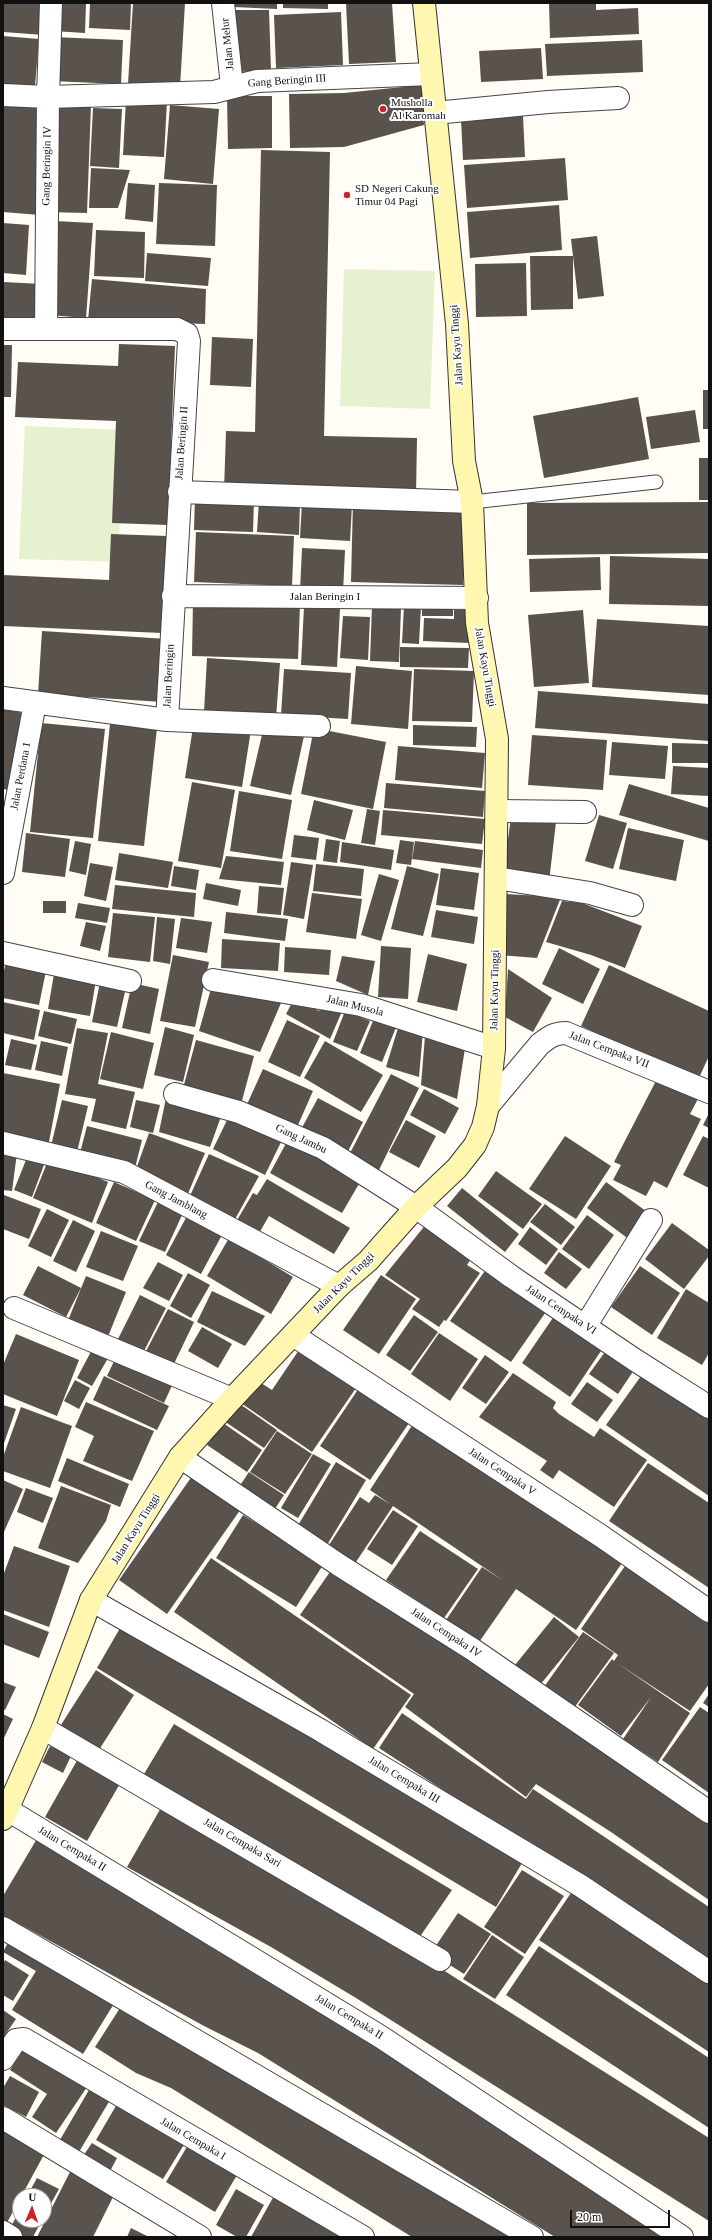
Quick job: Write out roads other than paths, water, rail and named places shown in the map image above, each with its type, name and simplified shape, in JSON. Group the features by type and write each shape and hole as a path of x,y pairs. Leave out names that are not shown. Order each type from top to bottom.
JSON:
{"street":[{"name":"Gang Beringin IV","path":"46,329 48,97 51,3"},
{"name":"Jalan Melur","path":"223,3 232,86"},
{"name":"Jalan Kayu Tinggi","path":"5,1814 43,1728 91,1600 180,1457 232,1399 339,1286 368,1261 416,1207 457,1168 475,1145 483,1127 488,1106 494,1048 498,811 497,739 477,623 472,502 464,461 457,324 424,3"},
{"name":"Gang Beringin III","path":"3,95 48,97 214,92 232,86 257,81 431,74"},
{"path":"435,113 548,102 618,98"},
{"name":"Jalan Beringin II","path":"3,328 177,329 187,334 189,340 179,492 472,502"},
{"name":"Jalan Beringin","path":"3,698 167,720 173,596 179,533 179,492"},
{"name":"Jalan Beringin I","path":"173,596 477,598"},
{"name":"Jalan Perdana 1","path":"3,874 35,703"},
{"path":"167,720 319,726"},
{"path":"498,811 585,812"},
{"path":"496,878 590,893 632,905"},
{"path":"3,953 130,981"},
{"name":"Jalan Musola","path":"213,980 361,1005 494,1048"},
{"name":"Jalan Cempaka VII","path":"488,1106 540,1044 550,1036 558,1033 566,1033 709,1092"},
{"name":"Gang Jambu","path":"175,1094 238,1112 323,1148 416,1207"},
{"name":"Gang Jamblang","path":"3,1143 124,1172 339,1286"},
{"name":"Jalan Cempaka VI","path":"416,1207 512,1277 586,1325 635,1360 709,1407"},
{"path":"586,1325 651,1220"},
{"path":"14,1308 232,1399"},
{"name":"Jalan Cempaka V","path":"293,1335 601,1536 709,1612"},
{"name":"Jalan Cempaka IV","path":"180,1457 339,1564 472,1649 709,1812"},
{"name":"Jalan Cempaka III","path":"91,1600 320,1730 581,1886 709,1972"},
{"name":"Jalan Cempaka Sari","path":"43,1728 440,1960"},
{"name":"Jalan Cempaka II","path":"5,1814 381,2036 682,2237"},
{"path":"3,1928 532,2237"},
{"name":"Jalan Cempaka I","path":"3,2059 16,2040 24,2039 363,2237"},
{"path":"3,2118 200,2237"},
{"path":"3,2232 11,2237"}],"lane":[{"path":"472,502 656,482"}],"place":[{"name":"Musholla Al Karomah","path":"383,109"},
{"name":"SD Negeri Cakung Timur 04 Pagi","path":"347,195"}]}
